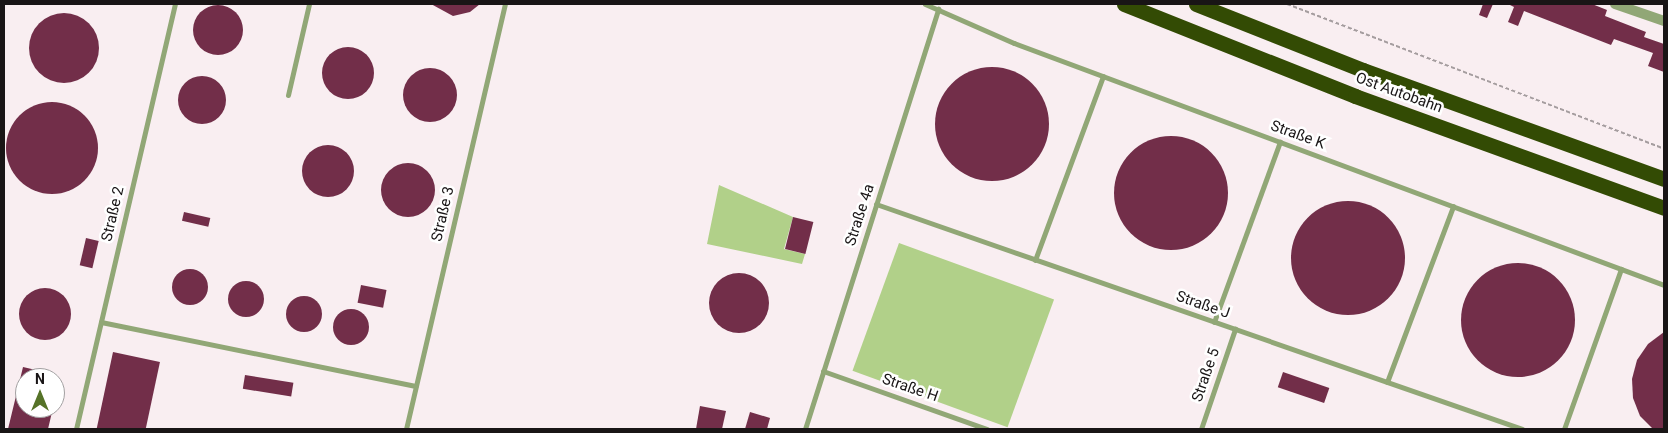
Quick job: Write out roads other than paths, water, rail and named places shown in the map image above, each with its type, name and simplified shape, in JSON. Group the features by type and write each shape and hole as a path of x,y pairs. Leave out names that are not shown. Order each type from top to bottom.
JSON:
{"highway":[{"name":"Ost Autobahn","path":"1124,4 1355,96 1664,208"},
{"name":"Ost Autobahn","path":"1196,4 1363,70 1664,179"}],"street":[{"path":"1615,4 1664,21"}],"lane":[{"name":"Straße 2","path":"76,429 175,4"},
{"path":"288,95 309,4"},
{"name":"Straße 3","path":"406,429 505,4"},
{"name":"Straße K","path":"925,4 1014,43 1664,285"},
{"name":"Straße 4a","path":"805,429 938,9"},
{"path":"1035,260 1103,76"},
{"path":"1214,322 1280,142"},
{"name":"Straße J","path":"876,204 1522,429"},
{"path":"1387,382 1453,206"},
{"path":"1564,429 1621,269"},
{"path":"101,322 416,386"},
{"name":"Straße 5","path":"1201,429 1236,329"},
{"name":"Straße H","path":"823,371 987,429"}]}
